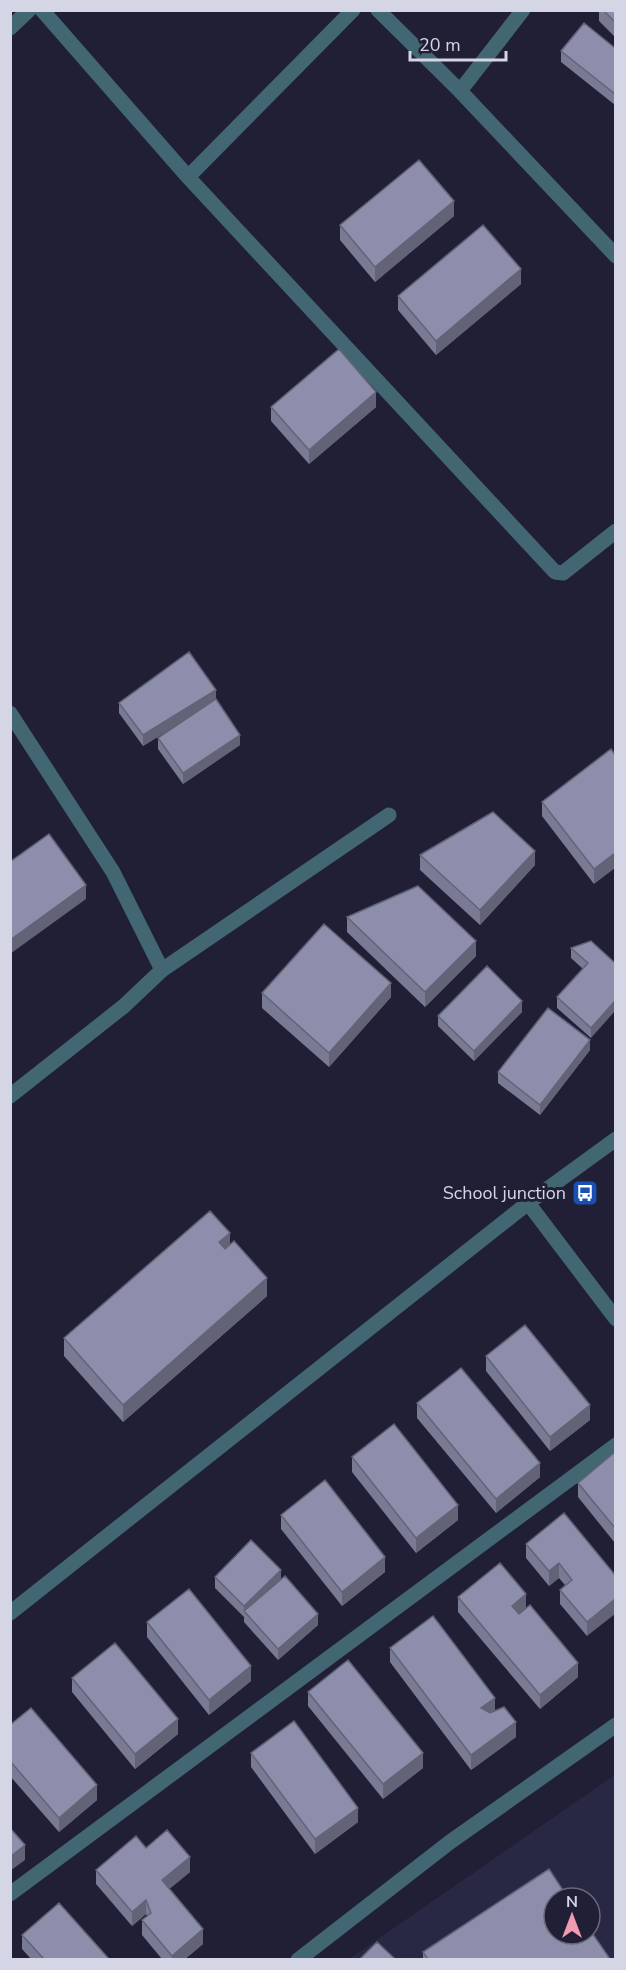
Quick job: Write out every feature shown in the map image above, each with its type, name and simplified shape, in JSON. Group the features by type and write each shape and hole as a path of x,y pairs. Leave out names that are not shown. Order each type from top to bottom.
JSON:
{"street":[{"path":"10,28 29,10"},
{"path":"42,10 188,177 555,572 563,573 615,531"},
{"path":"188,177 353,10"},
{"path":"378,10 460,91 615,256"},
{"path":"460,91 524,10"},
{"path":"10,713 112,872 162,970"},
{"path":"10,1096 124,1006 162,970 388,815"},
{"path":"10,1613 528,1203 615,1138"},
{"path":"528,1203 615,1319"},
{"path":"10,1894 615,1445"},
{"path":"298,1959 450,1842 615,1725"}],"shaded area":[{"path":"615,1775 615,1959 349,1959"}],"building":[{"path":"603,10 615,10 615,22"},
{"path":"584,23 615,48 615,94 561,51"},
{"path":"419,160 454,201 375,267 340,225"},
{"path":"483,225 521,269 436,341 398,296"},
{"path":"339,349 376,392 309,450 271,407"},
{"path":"189,652 216,690 143,735 119,703"},
{"path":"216,699 240,735 183,773 158,738"},
{"path":"611,749 615,755 615,853 594,869 542,802"},
{"path":"493,812 535,851 480,910 420,855"},
{"path":"49,834 86,885 10,940 10,862"},
{"path":"418,886 476,941 425,992 347,917"},
{"path":"324,924 391,983 329,1053 262,993"},
{"path":"591,941 615,963 615,1001 591,1028 557,997 588,963 571,948"},
{"path":"487,966 522,1001 474,1051 438,1016"},
{"path":"548,1008 590,1040 540,1105 498,1072"},
{"path":"210,1211 230,1233 219,1242 225,1249 234,1241 267,1278 123,1405 64,1338"},
{"path":"525,1325 590,1405 550,1437 486,1356"},
{"path":"461,1368 540,1463 496,1499 417,1403"},
{"path":"394,1424 458,1505 416,1538 352,1457"},
{"path":"615,1452 615,1528 578,1483"},
{"path":"325,1480 385,1557 342,1592 281,1515"},
{"path":"564,1513 615,1575 615,1599 587,1622 560,1590 572,1580 559,1563 549,1571 526,1544"},
{"path":"251,1540 281,1570 244,1606 215,1577"},
{"path":"500,1563 526,1594 512,1606 519,1614 530,1605 578,1663 540,1695 458,1597"},
{"path":"285,1576 318,1614 278,1649 244,1611"},
{"path":"189,1589 251,1666 209,1700 147,1622"},
{"path":"433,1616 495,1698 481,1708 490,1713 504,1707 516,1722 471,1755 390,1648"},
{"path":"115,1643 178,1719 135,1754 72,1678"},
{"path":"348,1660 423,1753 383,1784 308,1692"},
{"path":"31,1708 97,1785 59,1818 10,1761 10,1725"},
{"path":"294,1721 358,1808 315,1839 251,1753"},
{"path":"10,1828 25,1845 10,1857"},
{"path":"167,1830 190,1857 162,1880 203,1929 172,1956 142,1920 151,1913 146,1900 132,1912 96,1870 136,1836 146,1848"},
{"path":"549,1869 560,1886 542,1886 542,1946 601,1946 610,1959 428,1959 423,1952"},
{"path":"59,1903 109,1959 44,1959 22,1935"},
{"path":"377,1942 395,1959 360,1959"}],"place":[{"name":"School junction","path":"585,1193"}]}
